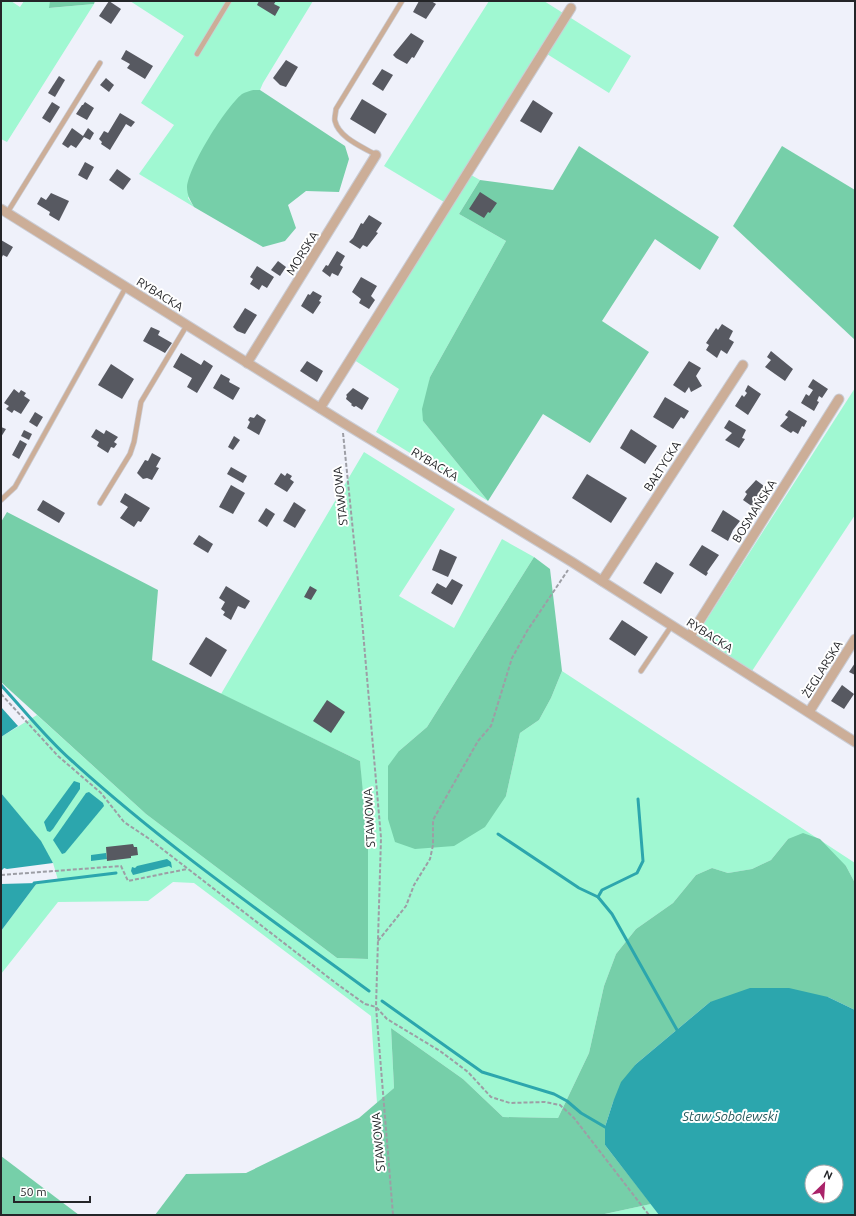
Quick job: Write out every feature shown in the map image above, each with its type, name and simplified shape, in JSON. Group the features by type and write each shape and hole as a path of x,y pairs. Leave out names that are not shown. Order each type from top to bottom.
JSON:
{"street":[{"path":"320,408 571,8"},
{"name":"MORSKA","path":"247,363 376,155"},
{"name":"RYBACKA","path":"4,211 342,422 572,562 855,742"},
{"name":"BAŁTYCKA","path":"602,581 743,365"},
{"name":"BOSMAŃSKA","path":"690,636 839,399"},
{"name":"ŻEGLARSKA","path":"808,712 855,639"}],"lane":[{"path":"197,54 229,1"},
{"path":"376,155 340,131 335,121 336,109 402,1"},
{"path":"4,211 100,63"},
{"path":"1,500 15,487 126,287"},
{"path":"100,503 130,454 134,442 141,402 187,325"},
{"path":"641,671 672,625"}],"path":[{"name":"STAWOWA","path":"342,422 362,620 381,838 376,1007 393,1215"},
{"path":"378,942 406,906 414,884 430,860 434,845 434,820 478,741 491,726 512,658 527,631 563,579 572,562"},
{"path":"1,694 58,756 100,793 124,822 188,868 337,984 365,1004 376,1007 388,1019 440,1051 468,1072 491,1097 510,1103 545,1102 560,1105 574,1118 649,1215"},
{"path":"1,876 121,866 128,881 188,868"}],"green space":[{"path":"1,1 11,1 20,7 24,1 50,1 50,8 94,4 7,142 1,139"},
{"path":"50,1 95,1 94,4 49,8"},
{"path":"130,1 313,1 260,90 253,90 188,198 194,207 139,174 174,125 141,103 184,36"},
{"path":"489,1 544,1 631,56 609,93 539,49 464,171 480,180 459,214 506,241 430,377 423,421 488,501 376,432 399,389 348,356 444,202 384,166"},
{"path":"253,90 260,90 345,146 349,159 339,192 306,191 288,205 296,228 285,241 263,247 194,207 187,190 189,178 194,166 218,124 242,94"},
{"path":"579,146 719,237 700,270 655,239 602,321 649,352 590,443 543,414 488,501 423,421 422,409 430,377 506,241 459,214 480,180 553,190"},
{"path":"782,146 855,190 855,340 733,226"},
{"path":"855,388 855,515 752,671 696,636"},
{"path":"364,452 455,509 399,596 454,628 502,539 534,557 427,727 399,751 506,796 520,733 539,720 551,698 562,671 855,863 855,883 846,866 788,839 771,860 752,869 728,873 712,868 696,875 673,903 636,929 616,954 604,986 589,1053 558,1118 503,1117 463,1079 391,1028 394,1088 377,1103 371,1016 194,883 173,882 148,901 58,902 1,974 1,931 37,883 58,880 53,863 1,793 1,737 37,715 146,814 337,958 368,959 360,761 221,694"},
{"path":"7,512 158,590 152,660 360,761 368,847 368,959 337,958 146,814 1,682 1,522"},
{"path":"534,557 550,569 562,671 551,698 539,720 520,733 506,796 485,827 454,846 415,849 395,842 388,819 388,766 399,751 427,727"},
{"path":"803,833 820,839 846,866 855,883 855,1010 828,997 710,1002 636,1064 613,1102 605,1127 605,1145 651,1204 600,1215 155,1215 186,1174 246,1173 359,1118 394,1088 391,1028 463,1079 503,1117 558,1118 589,1053 604,986 616,954 636,929 673,903 696,875 712,868 728,873 752,869 771,860 788,839"},
{"path":"1,1156 79,1215 1,1215"},
{"path":"651,1204 659,1215 600,1215"}],"water":[{"path":"1,707 18,726 1,737"},
{"path":"74,781 80,783 80,789 53,829 50,832 47,831 44,822"},
{"path":"89,792 103,803 104,806 65,853 62,854 53,840 86,793"},
{"path":"1,793 41,841 53,863 7,869 1,867"},
{"path":"106,853 107,859 91,861 91,855"},
{"path":"167,859 171,862 172,868 169,866 133,875 131,871 132,867 135,868 137,866"},
{"path":"37,883 1,931 1,884"},
{"name":"Staw Sobolewski","path":"750,988 789,988 828,997 855,1010 855,1215 659,1215 605,1145 605,1127 613,1102 621,1082 636,1064 710,1002"}],"building":[{"path":"109,1 121,9 111,24 99,16"},
{"path":"259,1 276,1 274,4 280,7 275,16 257,5"},
{"path":"419,1 431,1 436,4 426,19 413,12"},
{"path":"411,33 424,41 414,58 412,57 407,64 393,55"},
{"path":"126,50 153,66 145,79 127,68 130,64 121,59"},
{"path":"286,60 298,67 286,87 280,85 273,78"},
{"path":"382,69 393,75 383,91 372,84"},
{"path":"59,76 65,80 55,97 48,93"},
{"path":"106,78 114,85 109,92 100,85"},
{"path":"362,99 387,114 375,134 350,119"},
{"path":"533,100 553,113 541,133 520,121"},
{"path":"52,102 60,107 50,123 42,118"},
{"path":"85,102 94,108 87,120 76,114"},
{"path":"120,113 135,122 131,127 126,124 110,150 101,144 102,142 99,139 104,131 108,133"},
{"path":"72,128 83,136 88,128 94,133 90,140 84,137 76,148 71,145 68,148 62,144"},
{"path":"85,162 94,167 87,180 78,175"},
{"path":"117,169 131,179 123,190 109,180"},
{"path":"480,192 497,203 490,213 488,212 484,218 469,209"},
{"path":"51,193 69,201 59,221 49,215 50,212 37,204 41,197 46,200"},
{"path":"369,215 382,223 376,232 378,233 367,247 363,245 360,249 349,242 353,238 361,223 363,224"},
{"path":"1,240 13,247 7,257 3,255 1,259"},
{"path":"337,251 345,256 340,265 343,267 338,276 332,273 330,277 322,271 326,265 328,266"},
{"path":"278,261 286,267 280,276 271,270"},
{"path":"257,266 274,277 267,288 262,285 259,290 250,284 253,279 250,277"},
{"path":"361,277 377,286 371,296 375,300 369,309 359,303 361,299 352,292"},
{"path":"313,291 322,296 319,301 321,302 313,314 301,306 308,294 310,295"},
{"path":"245,308 257,315 245,334 237,331 233,327"},
{"path":"722,324 733,331 729,339 734,342 727,354 721,350 717,358 706,350 709,345 706,343 716,328 718,330"},
{"path":"151,327 160,331 158,335 172,343 165,353 143,341"},
{"path":"771,351 793,369 785,381 765,367 771,360 767,357"},
{"path":"181,353 201,365 204,360 213,366 197,393 187,387 192,378 173,367"},
{"path":"307,361 323,371 317,382 300,371"},
{"path":"689,361 701,368 696,376 702,386 691,392 689,387 685,393 673,385"},
{"path":"111,364 134,379 122,399 98,385"},
{"path":"221,374 230,379 229,382 240,388 233,400 213,388"},
{"path":"813,379 828,389 822,398 819,396 817,401 819,402 814,411 801,403 806,394 809,396 813,390 808,387"},
{"path":"748,385 761,394 748,415 735,406 742,395 744,397 747,393 745,391"},
{"path":"353,388 369,398 362,410 351,405 352,404 346,399 346,395"},
{"path":"14,389 19,393 21,390 26,393 24,396 30,400 21,414 14,410 12,413 6,409 9,406 4,403"},
{"path":"665,397 689,411 684,419 681,417 673,429 653,417"},
{"path":"789,410 807,421 804,427 802,426 798,434 793,431 791,433 780,426 788,417 785,415"},
{"path":"35,412 43,417 37,427 29,422"},
{"path":"257,414 266,420 259,435 247,428 250,422 248,420 250,417 254,418"},
{"path":"729,420 746,430 742,438 745,439 739,448 725,440 732,433 724,428"},
{"path":"1,427 6,429 1,437"},
{"path":"96,429 104,434 106,430 118,437 114,442 117,444 114,448 111,447 108,453 97,446 99,442 91,437"},
{"path":"631,429 657,446 645,464 620,448"},
{"path":"24,430 32,434 29,440 21,436"},
{"path":"234,436 240,440 233,450 228,447"},
{"path":"20,440 27,444 19,459 12,455"},
{"path":"152,453 161,458 156,467 159,468 152,480 147,478 143,479 137,473 145,460 148,461"},
{"path":"231,467 247,476 243,483 227,474"},
{"path":"281,473 285,476 287,473 292,476 290,479 294,482 287,492 274,484"},
{"path":"587,474 627,498 611,523 572,498"},
{"path":"756,480 764,486 761,490 763,491 753,507 743,500 747,494 745,492"},
{"path":"231,485 245,493 233,514 219,507"},
{"path":"125,493 150,508 141,522 138,521 134,527 120,518 128,507 120,502"},
{"path":"43,500 65,513 59,523 37,510"},
{"path":"294,502 306,510 295,528 283,521"},
{"path":"266,508 275,514 267,527 258,521"},
{"path":"723,510 740,521 733,530 728,541 711,531"},
{"path":"199,535 213,544 208,553 193,544"},
{"path":"702,545 719,555 707,572 708,573 706,576 689,565"},
{"path":"440,549 457,557 448,577 432,570"},
{"path":"656,562 674,573 661,594 643,583"},
{"path":"452,579 463,585 452,605 431,593 437,583 446,588"},
{"path":"226,586 250,601 245,609 238,606 231,620 223,615 225,612 221,609 225,602 219,598"},
{"path":"310,586 317,590 311,600 304,597"},
{"path":"622,620 648,637 635,656 609,639"},
{"path":"206,637 227,650 211,677 189,664"},
{"path":"855,663 855,675 849,672"},
{"path":"842,685 854,694 844,709 831,701"},
{"path":"327,700 345,712 331,733 313,721"},
{"path":"133,844 134,847 137,847 138,855 131,856 131,858 107,861 106,847"}],"waterway":[{"path":"1,685 62,751 143,822 217,880 369,991"},
{"path":"598,897 602,890 637,873 643,861 638,799"},
{"path":"498,834 579,888 598,897 612,914 677,1030"},
{"path":"1,869 6,864"},
{"path":"34,883 116,873"},
{"path":"382,1001 482,1072 554,1094 567,1101 581,1113 605,1127"}]}
